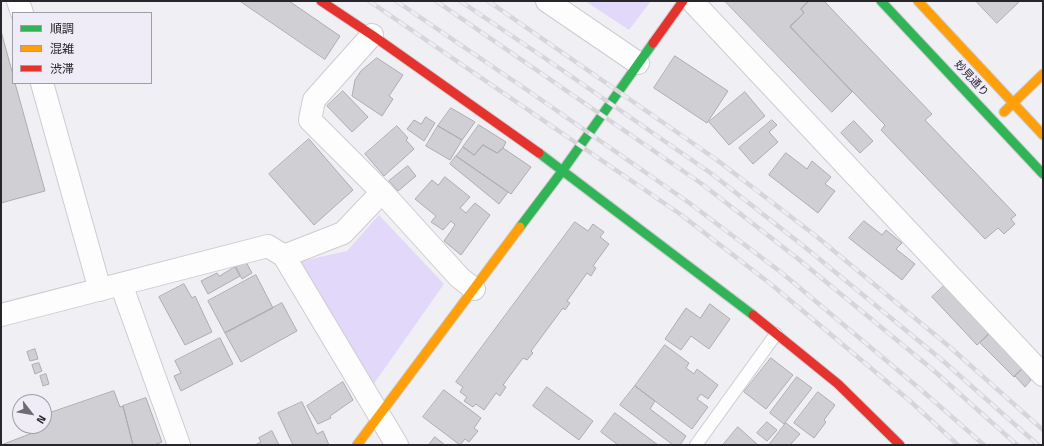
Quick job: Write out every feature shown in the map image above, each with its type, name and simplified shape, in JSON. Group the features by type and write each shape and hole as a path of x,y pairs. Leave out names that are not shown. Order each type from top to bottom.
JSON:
{"street":[{"path":"18,1 22,12"},
{"path":"321,1 372,35 563,170 776,334 838,384 900,445"},
{"path":"547,1 638,63"},
{"path":"357,445 563,170 683,1"},
{"path":"692,1 1043,375"},
{"name":"妙見通り","path":"881,1 1043,174"},
{"name":"妙見通り","path":"918,1 1043,135"},
{"path":"372,35 314,100 310,120 382,192 459,277 474,289"},
{"path":"995,122 1043,74"},
{"path":"42,84 100,290"},
{"path":"284,256 343,232 382,192"},
{"path":"1,315 268,246 284,256 397,445"},
{"path":"121,284 179,445"}],"lane":[{"path":"696,445 776,334"}],"shaded area":[{"path":"585,1 651,1 629,30"},
{"path":"379,215 444,284 373,385 297,262 347,251"}],"building":[{"path":"240,1 289,1 340,36 325,59"},
{"path":"725,1 809,1 801,9 804,13 790,26 852,92 832,112"},
{"path":"809,1 824,1 932,114 925,120 1016,215 1011,219 1015,224 1004,234 998,228 985,239 881,130 885,125 790,27 804,13 801,9"},
{"path":"976,1 1020,1 997,23"},
{"path":"1,31 12,71 12,84 15,84 45,191 1,203"},
{"path":"675,56 728,91 707,123 654,88"},
{"path":"377,58 403,75 389,96 393,99 382,116 352,96 355,80 361,71"},
{"path":"343,91 368,117 352,132 327,106"},
{"path":"745,92 765,116 729,145 709,122"},
{"path":"451,108 475,122 462,140 438,126"},
{"path":"426,117 435,123 424,141 407,129 414,120 421,124"},
{"path":"772,120 777,125 769,132 778,142 753,164 739,148"},
{"path":"854,121 873,141 860,153 841,133"},
{"path":"479,125 506,142 503,148 497,153 483,145 474,155 463,147"},
{"path":"397,126 408,138 406,140 414,149 384,176 365,154"},
{"path":"438,126 462,140 450,160 426,146"},
{"path":"309,139 353,190 314,225 269,174"},
{"path":"483,145 497,153 503,148 531,167 511,194 456,156 463,147 474,155"},
{"path":"786,153 807,169 812,161 831,177 825,184 835,191 818,213 769,175"},
{"path":"456,156 508,192 499,204 450,164"},
{"path":"408,166 416,176 398,191 389,181"},
{"path":"445,177 470,197 460,208 466,213 475,203 490,215 461,255 444,241 455,225 451,221 443,230 431,222 436,216 415,199 432,180 438,185"},
{"path":"864,221 882,235 886,230 902,243 896,249 915,264 902,280 849,238"},
{"path":"575,222 588,231 593,224 604,232 600,237 609,244 593,266 596,268 591,276 587,273 567,301 570,303 565,310 563,308 531,351 533,353 527,360 523,358 503,385 506,387 500,396 496,393 484,410 476,404 473,407 464,401 467,397 460,392 463,387 456,382"},
{"path":"246,262 252,273 242,279 236,267"},
{"path":"235,267 240,276 208,294 201,281 217,273 219,276"},
{"path":"256,275 273,308 225,333 208,301"},
{"path":"184,284 192,298 195,296 212,332 185,345 159,297"},
{"path":"944,286 989,334 977,345 932,297"},
{"path":"282,303 297,331 241,362 225,333"},
{"path":"710,304 730,319 709,349 691,336 681,350 665,339 686,308 700,318"},
{"path":"989,334 1022,369 1014,377 980,343"},
{"path":"220,338 233,364 181,391 174,376 181,373 175,361"},
{"path":"665,345 689,363 686,368 694,374 697,369 718,385 708,399 701,394 697,399 708,407 692,429 635,386"},
{"path":"35,349 38,359 30,361 27,352"},
{"path":"771,358 793,375 766,409 744,392"},
{"path":"39,363 42,371 35,374 32,365"},
{"path":"1022,369 1031,380 1025,387 1015,376"},
{"path":"46,374 49,384 43,386 40,376"},
{"path":"797,377 812,388 784,424 770,413"},
{"path":"343,382 353,400 330,416 331,418 318,424 307,406"},
{"path":"635,386 655,401 650,409 686,436 680,445 673,445 620,405"},
{"path":"547,387 593,421 579,440 533,406"},
{"path":"444,390 481,418 474,428 478,431 469,442 465,439 460,445 423,417"},
{"path":"114,391 120,407 123,406 133,445 1,445 30,434 52,434 52,412"},
{"path":"818,392 835,405 824,420 826,422 814,438 794,423"},
{"path":"146,398 162,442 154,445 133,445 123,406"},
{"path":"302,402 317,434 323,431 329,445 293,445 278,413"},
{"path":"615,413 658,445 618,445 601,432"},
{"path":"767,422 777,430 767,441 757,433"},
{"path":"786,423 800,434 790,445 769,445"},
{"path":"738,427 758,445 723,445"},
{"path":"272,431 279,445 255,445 261,442 259,438"},
{"path":"435,437 445,445 429,445"}],"railway":[{"path":"369,1 680,214 772,285 910,401 958,445"},
{"path":"396,1 688,202 782,273 919,388 984,445"},
{"path":"436,1 702,184 797,258 932,369 1017,445"},
{"path":"460,1 712,174 806,248 942,360 1038,445"},
{"path":"488,1 717,160 816,236 951,348 1043,430"}],"traffic: fast":[{"path":"881,1 1043,174"},
{"path":"520,227 563,170 653,43"},
{"path":"539,153 753,315"}],"traffic: slow":[{"path":"918,1 1043,135"},
{"path":"1004,112 1043,74"},
{"path":"357,445 520,227"}],"traffic: jam":[{"path":"321,1 372,35 539,153"},
{"path":"653,43 683,1"},
{"path":"753,315 838,384 900,445"}]}
